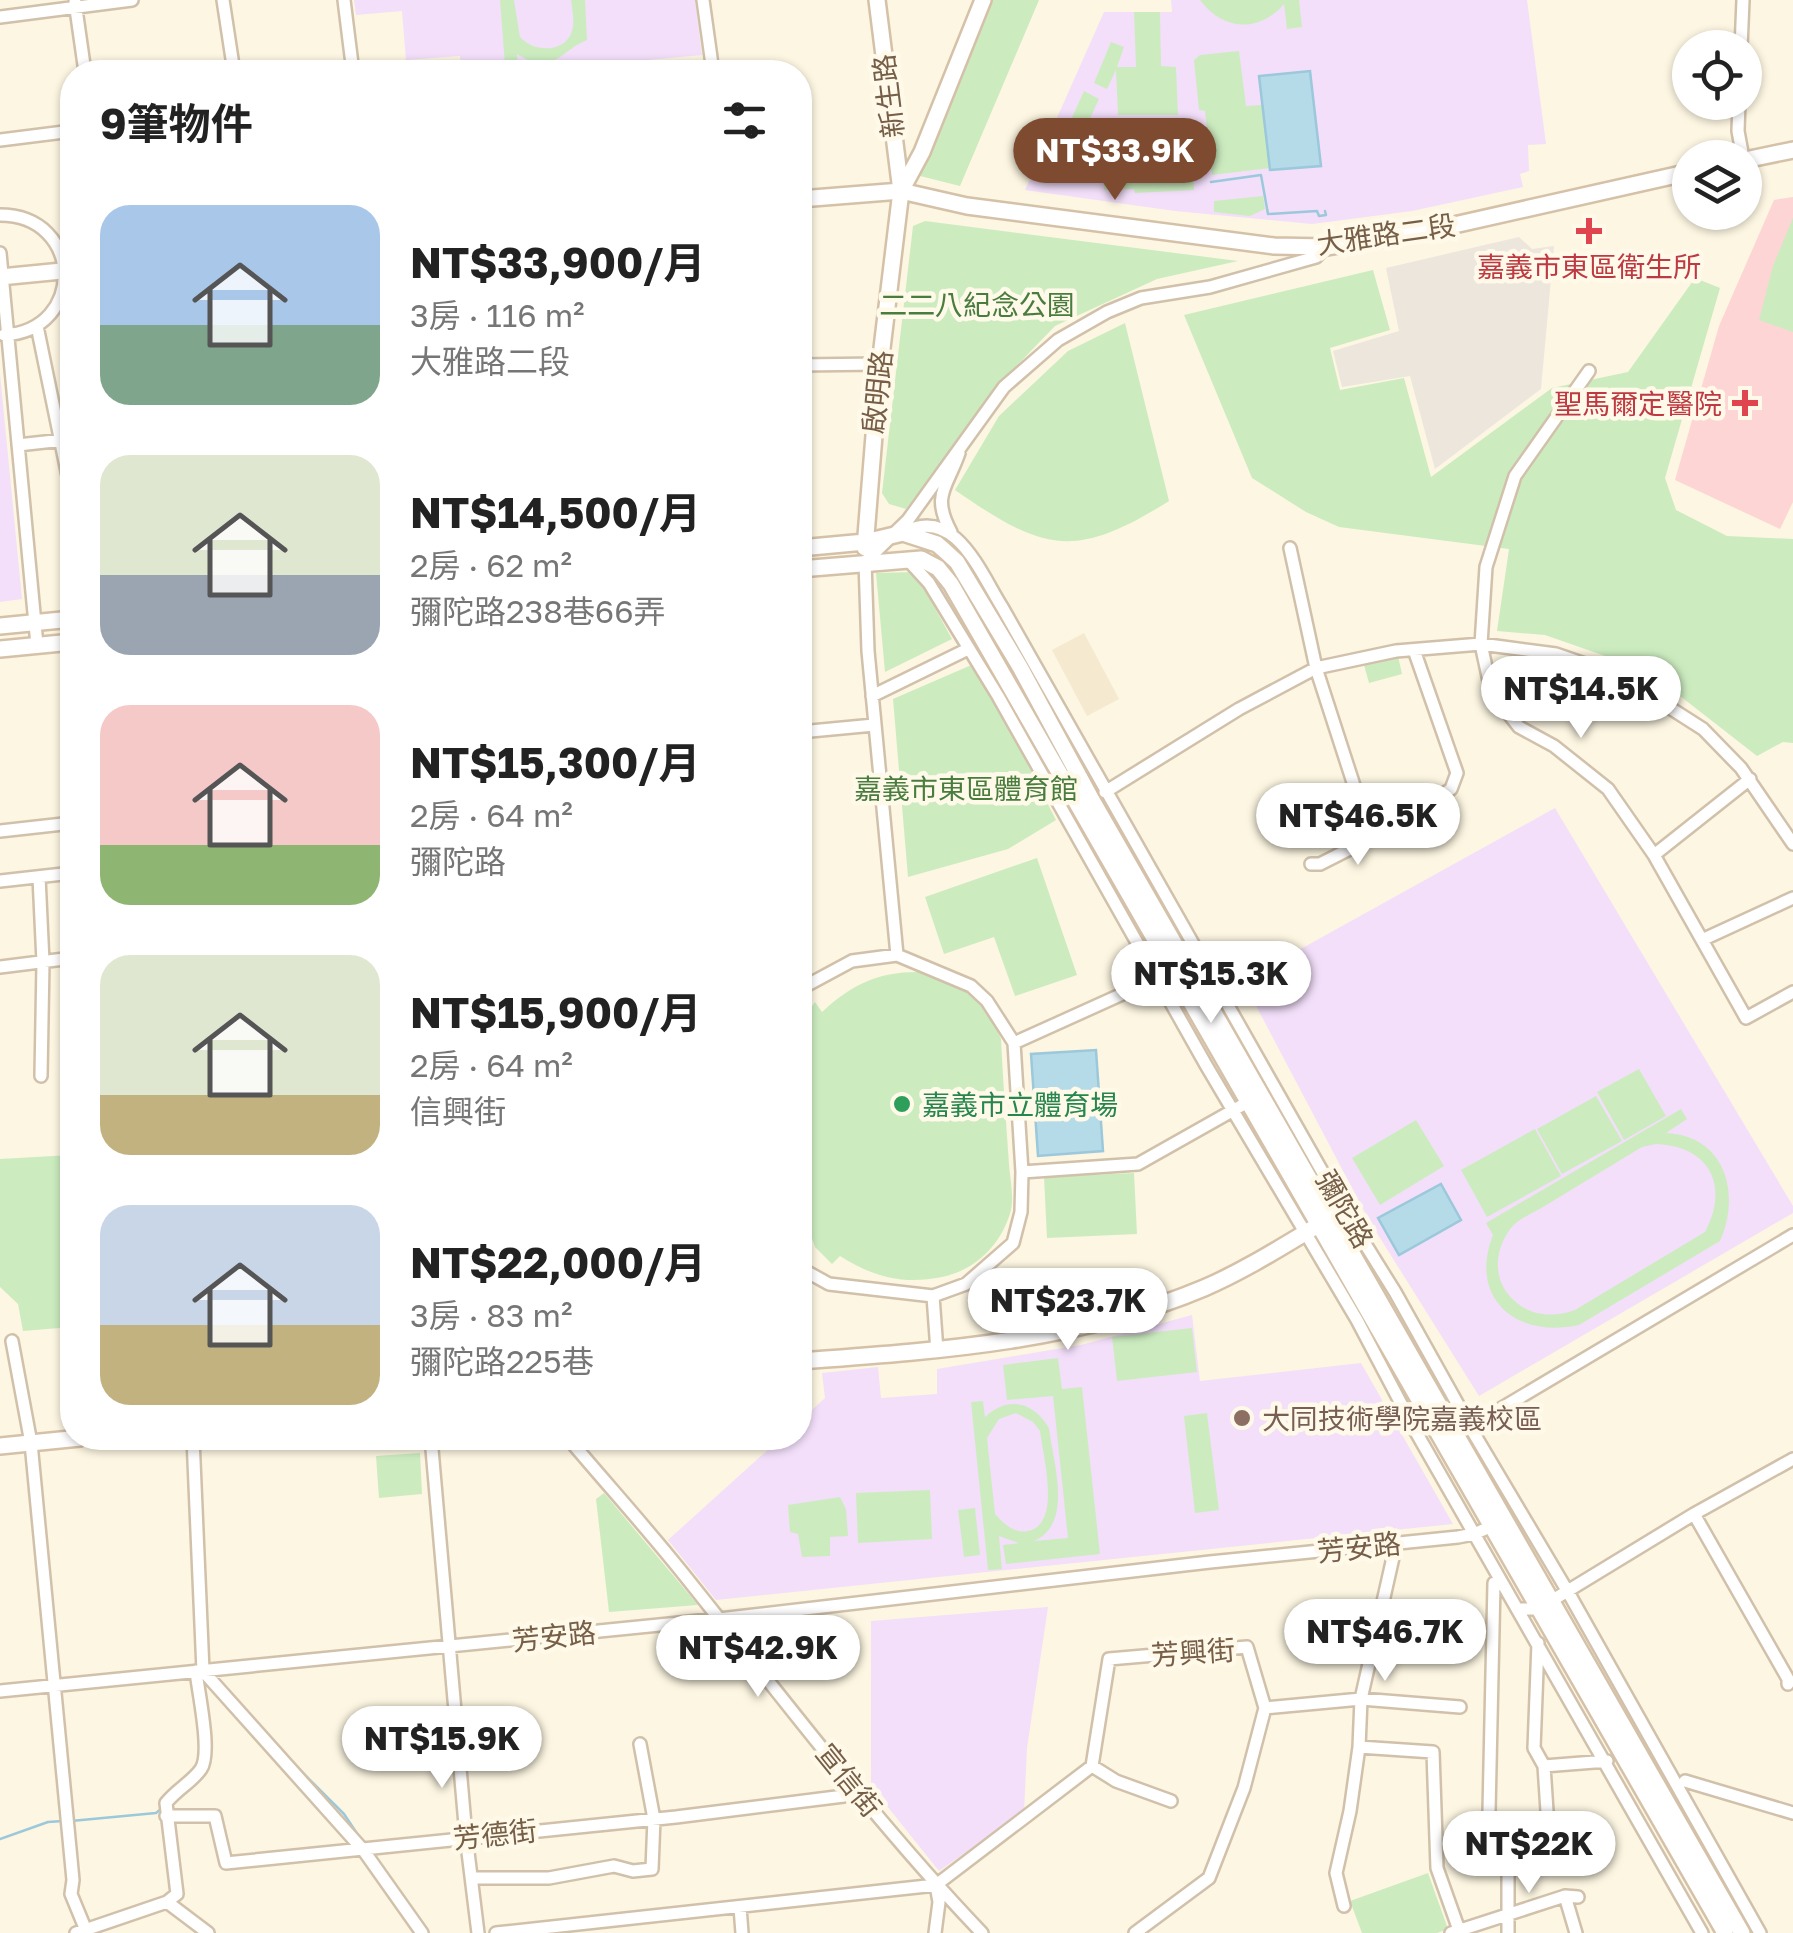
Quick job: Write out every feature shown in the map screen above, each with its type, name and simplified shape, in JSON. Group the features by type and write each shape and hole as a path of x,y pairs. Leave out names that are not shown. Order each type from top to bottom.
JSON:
{"street":[{"path":"0,17 76,4 132,0"},
{"path":"224,0 232,60"},
{"path":"344,0 352,60"},
{"path":"703,0 711,60"},
{"name":"新生路","path":"877,0 900,191"},
{"name":"啟明路","path":"865,562 880,364 900,191 922,152 983,0"},
{"path":"1742,30 1743,0"},
{"path":"76,4 84,60"},
{"path":"0,140 60,132"},
{"path":"1762,156 1793,150"},
{"name":"大雅路二段","path":"812,198 900,191 1006,211 1274,246 1326,247 1422,232 1672,176"},
{"path":"0,215 32,221 48,232 60,250"},
{"path":"812,547 898,535 1004,386 1058,340 1141,298 1210,287 1316,258 1326,247"},
{"path":"0,253 4,335 37,645"},
{"path":"1,276 60,271"},
{"path":"4,335 37,326 60,301"},
{"path":"37,326 60,413"},
{"path":"812,366 880,364"},
{"path":"1589,371 1515,476 1486,567 1481,644 1489,681 1519,727 1554,746 1608,790 1654,855 1746,1018 1793,992"},
{"path":"18,446 60,440"},
{"path":"953,536 942,517 940,495 964,440"},
{"path":"865,562 898,535 920,524 932,524 953,536"},
{"name":"彌陀路","path":"898,535 937,544 957,562 1020,667 1177,963"},
{"name":"彌陀路","path":"953,536 960,540 1018,634 1195,944 1230,1038 1325,1221"},
{"path":"1290,548 1316,668 1371,838"},
{"name":"彌陀路","path":"908,560 921,559 938,568 951,584 1177,963 1230,1038 1325,1221 1358,1307 1423,1444 1702,1933"},
{"path":"812,568 908,560"},
{"name":"彌陀路","path":"908,560 929,583 998,696 1152,980 1201,1056 1230,1114 1325,1221 1392,1286 1498,1524 1725,1933"},
{"path":"865,562 874,725 897,955"},
{"path":"0,626 60,620"},
{"path":"0,649 60,643"},
{"path":"1092,800 1239,709 1316,668 1396,650 1481,644 1556,654 1620,676 1704,728 1750,780 1793,844"},
{"path":"872,696 968,650"},
{"path":"1311,864 1320,864 1395,826 1451,790 1457,774 1414,650"},
{"path":"812,731 874,725"},
{"path":"1654,855 1750,780"},
{"path":"0,831 60,824"},
{"path":"0,880 60,874"},
{"path":"40,876 41,1076"},
{"path":"1704,939 1793,898"},
{"path":"1014,1043 1152,980 1177,963 1195,944"},
{"path":"812,983 852,961 897,955 971,986 997,1014 1014,1043 1022,1172 1021,1212 1013,1244 966,1284 933,1296 829,1284 812,1275"},
{"path":"0,967 60,960"},
{"path":"1201,1056 1230,1038"},
{"path":"1022,1172 1138,1164 1261,1094"},
{"path":"812,1360 937,1351 1115,1320 1206,1287 1325,1221"},
{"path":"1423,1444 1456,1433 1793,1235"},
{"path":"1358,1307 1392,1286"},
{"path":"933,1296 937,1351"},
{"name":"彌陀路","path":"1358,1307 1522,1514 1760,1933"},
{"path":"12,1342 31,1443 74,1880 71,1894 81,1931 166,1902 177,1894 166,1804 177,1788 201,1770 206,1756 199,1671 193,1450"},
{"path":"0,1446 60,1440"},
{"path":"433,1450 478,1933"},
{"name":"宣信街","path":"578,1450 936,1885 982,1933"},
{"path":"1519,1610 1544,1605 1568,1592 1694,1514 1793,1459"},
{"name":"芳安路","path":"0,1691 719,1619 1474,1534 1522,1514"},
{"path":"1694,1514 1788,1684"},
{"path":"1344,1906 1336,1872 1350,1811 1361,1699 1394,1552"},
{"path":"1494,1582 1488,1857 1550,1856 1544,1766 1534,1748 1538,1644"},
{"name":"彌陀路","path":"1544,1605 1742,1933"},
{"name":"芳興街","path":"1092,1766 1109,1659 1248,1647 1265,1708"},
{"path":"199,1671 364,1851 422,1933"},
{"path":"1135,1933 1209,1878 1244,1788 1265,1708 1361,1699 1460,1707"},
{"path":"472,1878 549,1878 614,1866 652,1869 654,1819 640,1744"},
{"path":"1359,1747 1433,1752 1437,1868 1455,1931 1572,1897 1576,1933"},
{"path":"1544,1766 1607,1762"},
{"path":"496,1933 936,1885 1092,1766 1116,1781 1171,1801"},
{"path":"1686,1781 1793,1813"},
{"name":"芳德街","path":"166,1816 215,1816 226,1863 364,1851 466,1836 654,1819 860,1794"},
{"path":"1508,1858 1508,1933"},
{"path":"935,1933 939,1902 936,1885"},
{"path":"166,1902 208,1933"},
{"path":"740,1907 742,1933"}],"shaded area":[{"path":"354,0 695,0 702,55 648,60 460,60 460,56 406,60 402,11 356,15"},
{"path":"1171,0 1527,0 1546,144 1528,145 1529,171 1520,174 1523,187 1412,211 1312,224 1175,211 1025,190 1104,12 1172,12"},
{"name":"聖馬爾定醫院","path":"1793,197 1793,502 1780,529 1675,480 1719,326 1774,200"},
{"path":"1519,237 1532,249 1554,246 1541,389 1435,469 1410,376 1342,387 1333,351 1399,331 1386,268"},
{"path":"0,374 22,599 0,602"},
{"path":"1084,633 1119,699 1087,716 1052,650"},
{"path":"1555,808 1793,1206 1793,1213 1479,1396 1370,1222 1243,981"},
{"path":"1192,1315 1200,1381 1361,1363 1453,1524 716,1600 668,1540 768,1450 812,1450 812,1410 825,1398 822,1373 878,1367 881,1398 937,1394 937,1369 1081,1345"},
{"path":"1048,1607 1027,1748 1024,1812 939,1871 871,1786 871,1621"}],"green space":[{"path":"500,0 514,0 520,37 526,43 551,48 566,42 570,35 571,0 585,0 587,40 553,60 529,60 517,54 518,60 505,60"},
{"path":"987,0 1039,0 960,186 916,175"},
{"path":"1200,0 1299,0 1302,27 1287,29 1284,4 1264,20 1241,24 1219,18"},
{"path":"1134,12 1160,12 1161,66 1176,67 1178,115 1118,115 1116,70 1107,89 1094,83 1111,42 1124,47 1117,67 1136,67"},
{"path":"1239,51 1246,106 1262,105 1270,168 1212,175 1194,60 1200,55"},
{"path":"1084,91 1099,99 1080,140 1065,133"},
{"path":"1190,125 1194,190 1104,190 1102,143 1132,142 1131,128"},
{"path":"1263,196 1265,209 1250,216 1214,212 1214,201"},
{"path":"1793,218 1793,332 1759,320 1773,266"},
{"name":"二二八紀念公園","path":"925,221 1238,261 1157,279 1055,326 1004,379 906,509 889,504 882,493 913,226"},
{"path":"1373,270 1390,330 1330,348 1340,390 1404,378 1431,477 1552,388 1628,372 1695,278 1720,288 1665,478 1676,510 1727,536 1793,539 1793,743 1783,742 1757,756 1648,671 1545,635 1497,631 1509,549 1339,527 1306,512 1252,478 1184,315"},
{"path":"1125,323 1169,501 1108,533 1060,541 1013,526 955,490 999,416 1068,351"},
{"path":"915,572 952,639 885,672 876,573"},
{"path":"1398,656 1402,674 1369,683 1364,665"},
{"name":"嘉義市東區體育館","path":"976,663 1056,820 1008,849 908,877 893,699"},
{"path":"1037,858 1077,975 1015,996 994,937 944,954 925,897"},
{"name":"嘉義市立體育場","path":"921,972 960,987 988,1013 1001,1039 1011,1210 1001,1234 986,1254 966,1268 942,1277 914,1280 876,1274 840,1256 832,1264 812,1238 812,1006 815,1002 822,1012 867,981"},
{"path":"1639,1069 1666,1116 1624,1140 1597,1092"},
{"path":"1596,1096 1622,1141 1562,1174 1537,1129"},
{"path":"1681,1109 1687,1119 1666,1133 1703,1145 1715,1156 1728,1187 1729,1205 1720,1241 1579,1325 1536,1326 1503,1309 1487,1278 1493,1235 1486,1223","holes":["1674,1146 1690,1152 1710,1171 1715,1199 1705,1232 1575,1310 1552,1315 1538,1313 1524,1308 1509,1295 1500,1278 1498,1258 1514,1225 1642,1147"]},
{"path":"1416,1120 1444,1166 1380,1205 1352,1158"},
{"path":"1535,1129 1561,1176 1487,1217 1461,1170"},
{"path":"60,1156 60,1328 23,1331 18,1304 0,1287 0,1159"},
{"path":"1134,1173 1137,1234 1047,1238 1044,1177"},
{"path":"1192,1328 1197,1372 1117,1381 1112,1337"},
{"path":"1058,1358 1062,1389 1082,1387 1100,1554 1006,1564 1003,1545 1019,1543 999,1536 1002,1569 988,1570 971,1402 983,1401 985,1417 1003,1406 1020,1404 1043,1419 1049,1428 1054,1458 1057,1507 1046,1533 1034,1541 1068,1538 1053,1396 1007,1400 1003,1365","holes":["1016,1413 1040,1431 1048,1503 1038,1526 1018,1531 995,1514 987,1438 999,1419"]},
{"path":"1207,1413 1219,1510 1195,1513 1184,1416"},
{"path":"420,1453 422,1494 379,1498 376,1456"},
{"path":"930,1490 932,1539 858,1543 856,1493"},
{"path":"604,1493 698,1605 609,1612 596,1499"},
{"path":"840,1497 846,1509 848,1536 830,1537 830,1556 802,1557 798,1534 790,1532 788,1505"},
{"path":"975,1508 980,1555 964,1557 958,1510"},
{"path":"1428,1873 1448,1929 1437,1933 1362,1933 1350,1901"}],"water":[{"path":"1310,71 1321,166 1270,170 1259,76"},
{"path":"1096,1050 1103,1151 1038,1156 1031,1054"},
{"path":"1441,1184 1461,1220 1399,1255 1378,1218"}],"waterway":[{"path":"1211,182 1261,175 1268,214 1317,211 1319,216 1326,215 1325,211"},
{"path":"289,1759 344,1814 360,1838"},
{"path":"71,1821 156,1813 161,1809"},
{"path":"0,1839 48,1822 63,1821"}],"place":[{"name":"嘉義市東區衛生所","path":"1589,231"},
{"name":"聖馬爾定醫院","path":"1745,403"},
{"name":"嘉義市立體育場","path":"902,1104"},
{"name":"大同技術學院嘉義校區","path":"1242,1418"}]}
